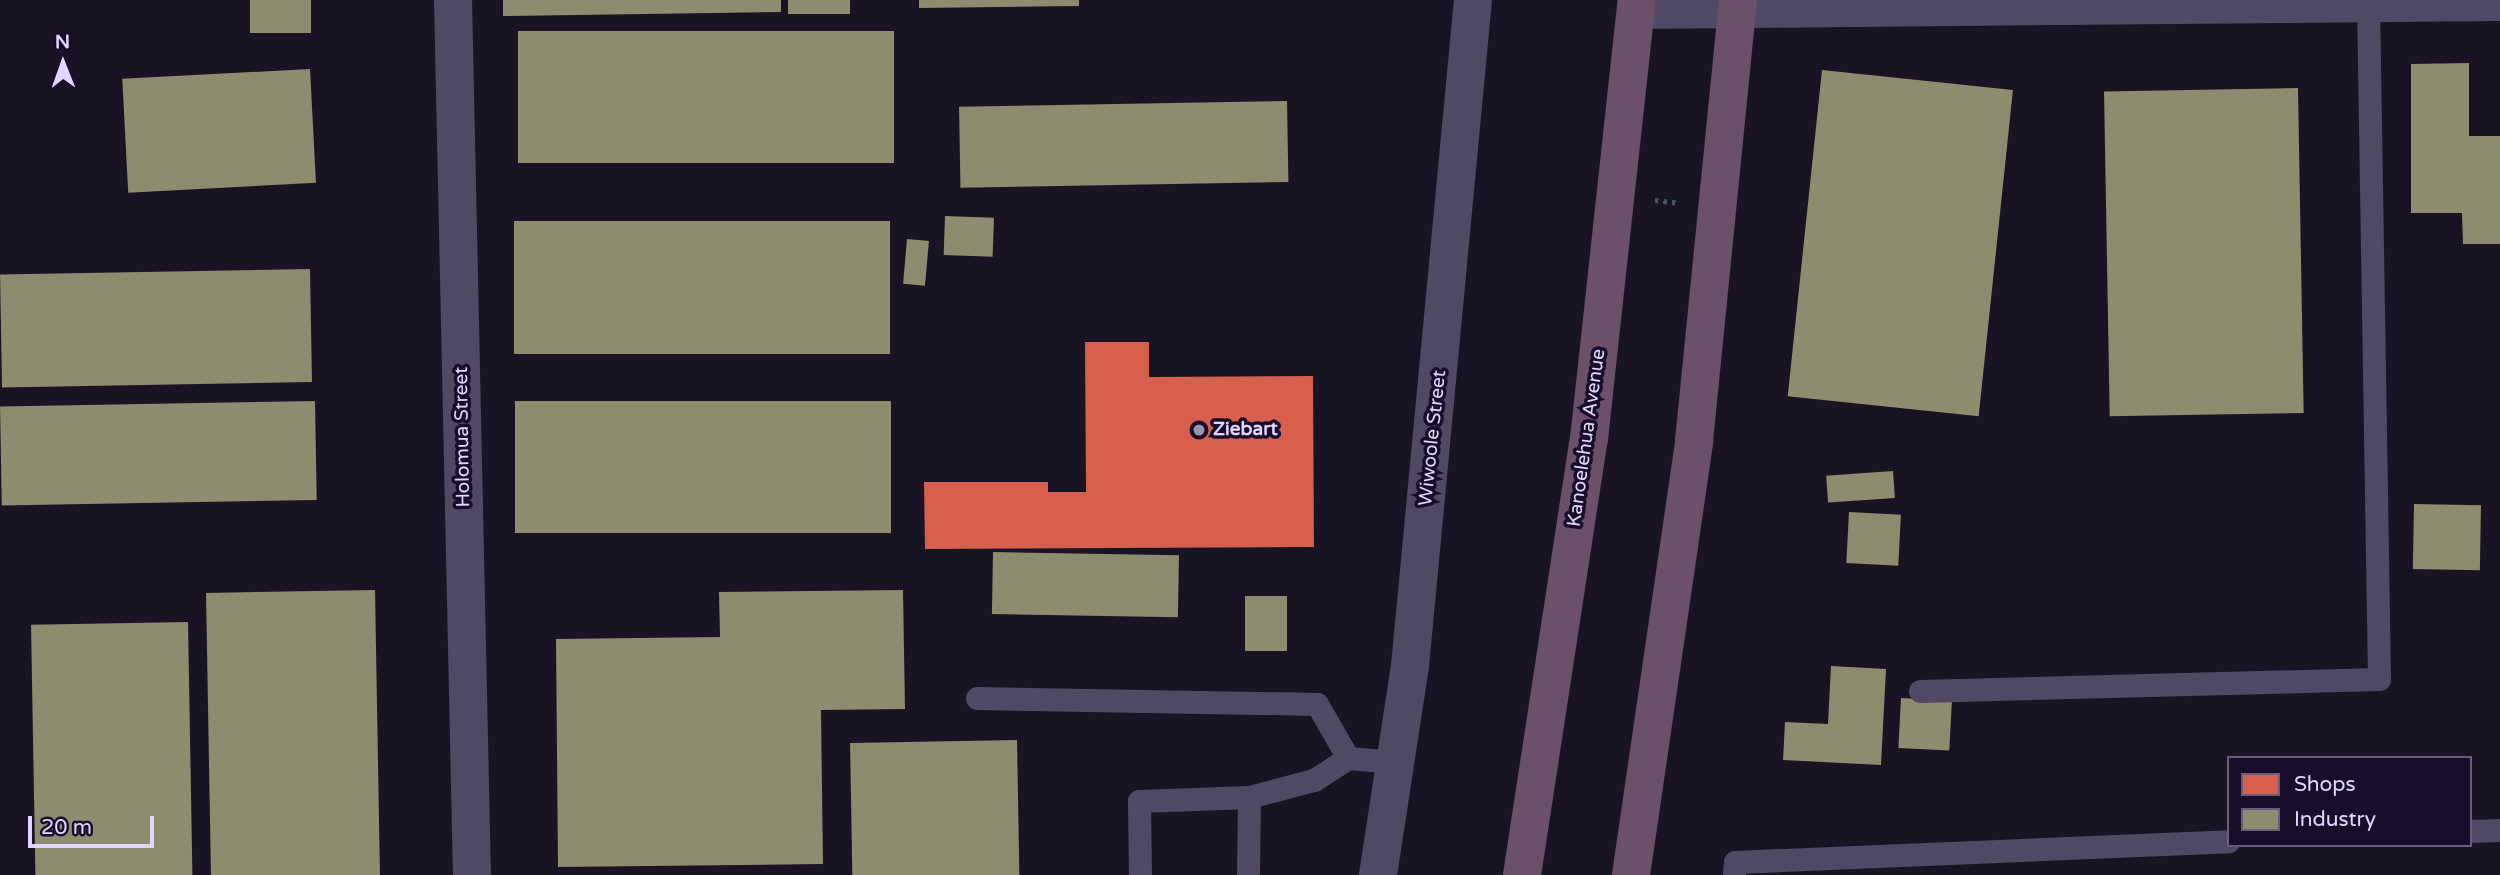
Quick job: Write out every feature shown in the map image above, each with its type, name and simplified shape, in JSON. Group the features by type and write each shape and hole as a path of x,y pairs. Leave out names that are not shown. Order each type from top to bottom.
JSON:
{"highway":[{"path":"1631,875 1694,441 1738,4"},
{"name":"Kanoelehua Avenue","path":"1522,875 1589,439 1637,5"}],"street":[{"name":"Holomua Street","path":"453,0 472,875"},
{"name":"Wiwoole Street","path":"1378,875 1410,666 1473,0"},
{"path":"1637,5 2500,2"}],"lane":[{"path":"1920,691 2379,679 2368,3"},
{"path":"977,698 1317,704 1348,758"},
{"path":"1140,875 1139,801 1249,797 1314,780 1348,758 1395,762"},
{"path":"1248,875 1249,797"},
{"path":"2472,831 2500,830"},
{"path":"1734,875 1735,862 2227,841"}],"path":[{"path":"1650,200 1686,204"}],"building: Shops":[{"name":"Ziebart","path":"1085,342 1149,342 1149,377 1313,376 1314,547 925,549 924,482 1048,482 1048,492 1086,492"}],"building: Industry":[{"path":"250,0 311,0 311,33 250,33"},
{"path":"503,0 781,0 781,12 503,16"},
{"path":"788,0 850,0 850,14 788,14"},
{"path":"919,0 1079,0 1079,6 919,8"},
{"path":"518,31 894,31 894,163 518,163"},
{"path":"2469,63 2469,136 2500,136 2500,244 2463,244 2462,213 2411,213 2411,64"},
{"path":"310,69 316,183 128,193 122,79"},
{"path":"1822,70 2013,90 1979,416 1788,396"},
{"path":"2298,88 2304,413 2110,416 2104,91"},
{"path":"1287,101 1288,182 960,188 959,107"},
{"path":"945,216 994,218 993,257 944,255"},
{"path":"514,221 890,221 890,354 514,354"},
{"path":"907,239 929,241 925,286 903,284"},
{"path":"310,269 312,382 2,387 0,274"},
{"path":"315,401 317,500 2,505 0,406"},
{"path":"515,401 891,401 891,533 515,533"},
{"path":"1893,471 1895,498 1828,503 1826,476"},
{"path":"2414,504 2481,505 2480,570 2413,569"},
{"path":"1849,512 1901,515 1898,566 1846,563"},
{"path":"993,552 1179,555 1178,617 992,614"},
{"path":"375,590 380,875 211,875 206,593"},
{"path":"903,590 905,709 821,710 823,864 558,867 556,639 720,637 719,592"},
{"path":"1245,596 1287,596 1287,651 1245,651"},
{"path":"188,622 192,875 35,875 31,625"},
{"path":"1831,666 1886,669 1881,765 1783,760 1785,722 1828,724"},
{"path":"1901,698 1952,701 1949,751 1898,748"},
{"path":"1017,740 1019,875 852,875 850,743"}],"place":[{"name":"Ziebart","path":"1199,430"}]}
